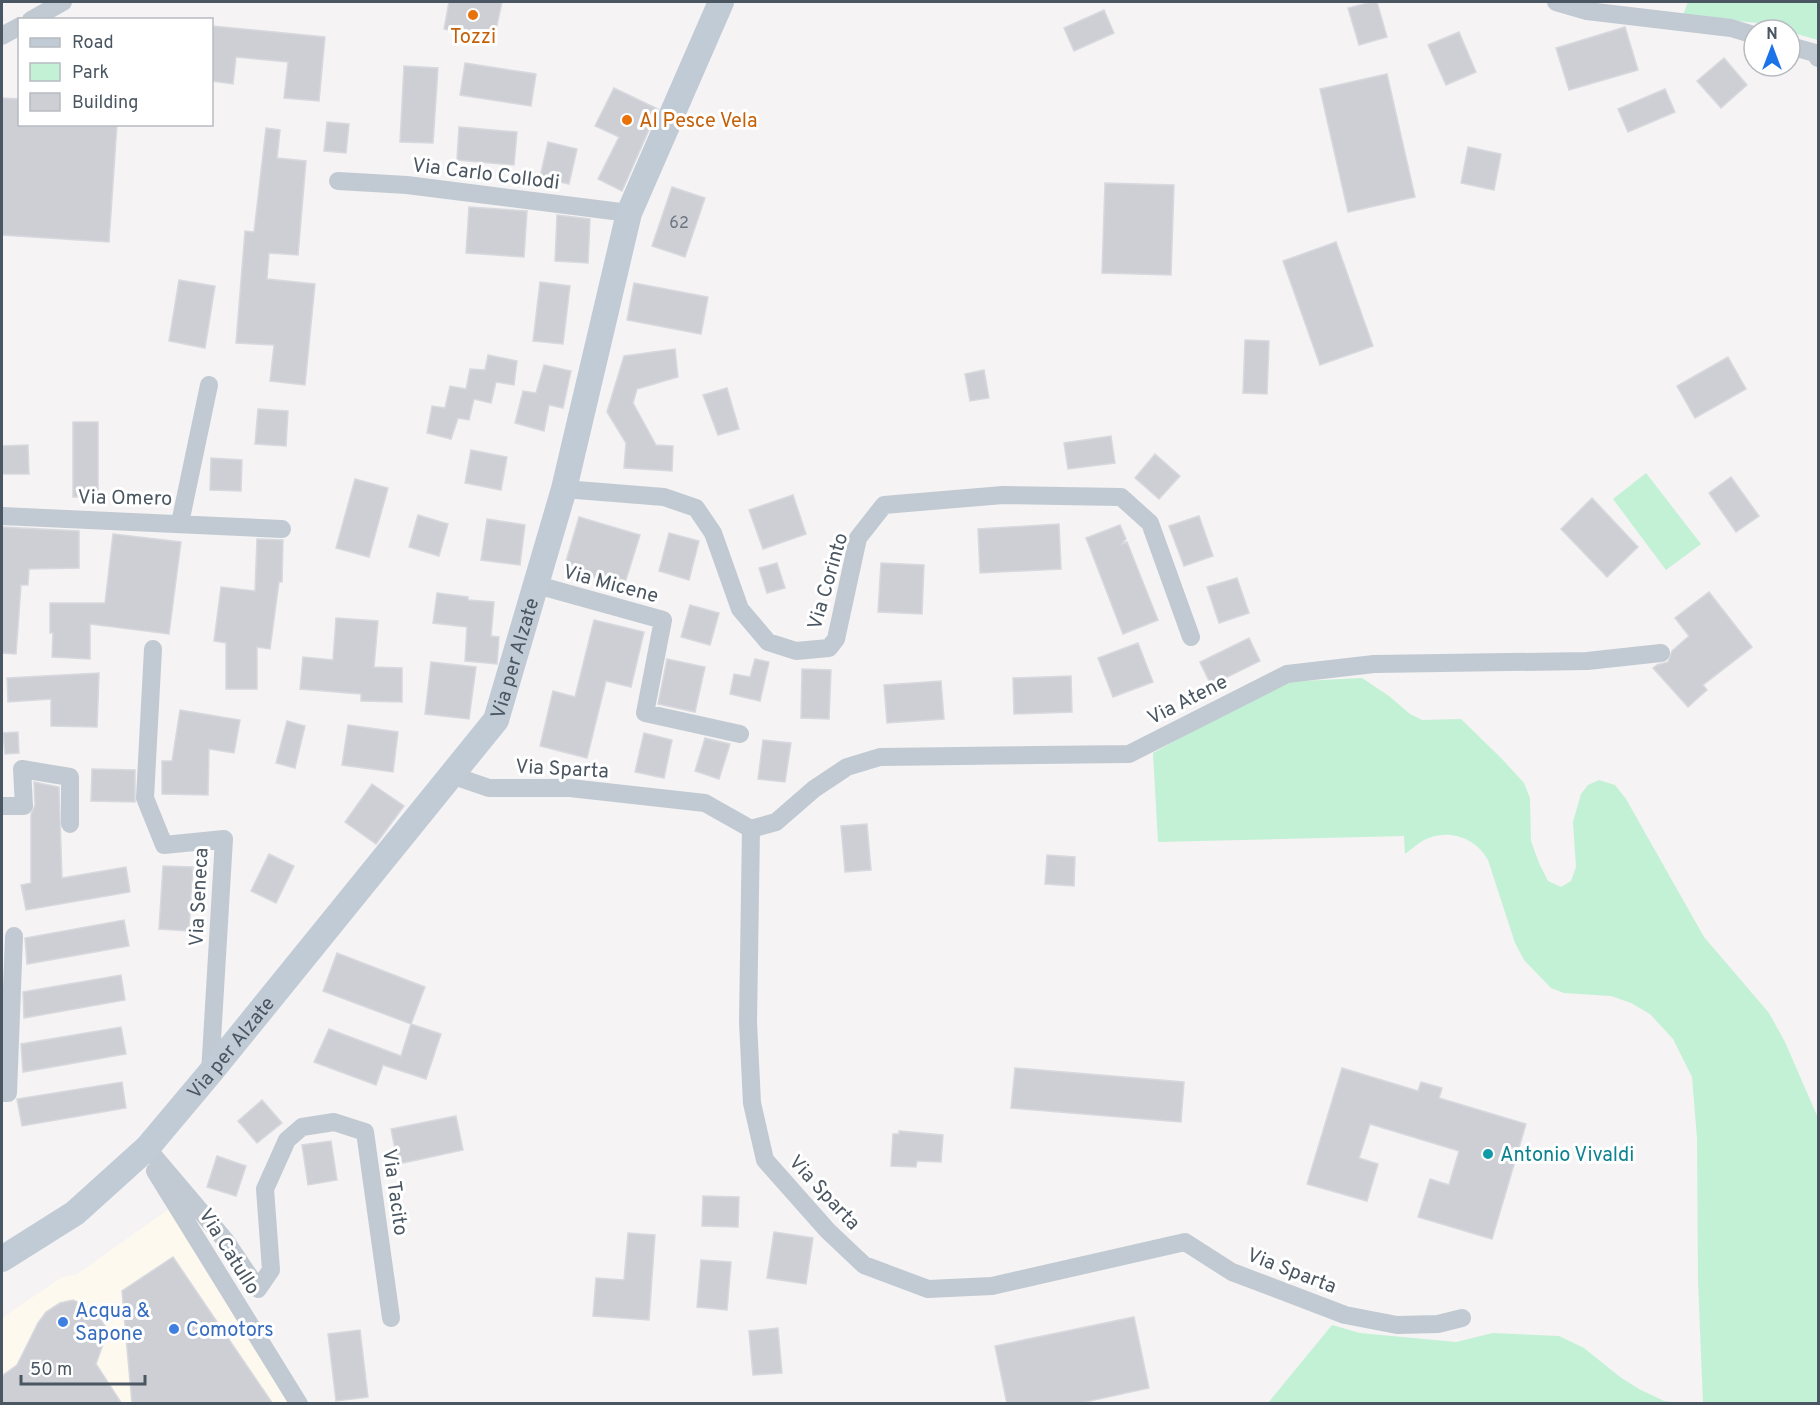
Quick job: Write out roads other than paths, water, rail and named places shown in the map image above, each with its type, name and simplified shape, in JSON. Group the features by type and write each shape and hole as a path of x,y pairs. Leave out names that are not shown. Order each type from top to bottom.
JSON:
{"street":[{"path":"35,18 63,2"},
{"name":"Via per Alzate","path":"2,1258 75,1213 145,1150 496,720 564,489 629,213 721,2"},
{"path":"1556,2 1587,11 1731,28 1742,31"},
{"path":"2,36 18,27"},
{"path":"1802,49 1815,53 1818,58"},
{"name":"Via Carlo Collodi","path":"338,181 406,185 629,213"},
{"name":"Via Omero","path":"2,516 180,523 209,385"},
{"name":"Via Corinto","path":"564,489 664,497 696,508 713,533 740,609 768,642 796,651 830,648 836,639 858,538 884,505 1003,495 1121,497 1150,523 1191,637"},
{"path":"180,523 207,527 282,529"},
{"name":"Via Micene","path":"537,585 663,620 645,713 740,734"},
{"name":"Via Seneca","path":"153,649 145,798 164,845 224,839 210,1073"},
{"name":"Via Atene","path":"751,829 776,822 814,789 847,767 880,757 1129,754 1287,674 1374,664 1587,661 1661,653"},
{"path":"2,806 24,806 22,769 70,777 70,824"},
{"name":"Via Sparta","path":"452,776 489,788 570,788 705,803 751,829 748,1022 752,1102 765,1160 828,1230 864,1265 928,1289 992,1286 1185,1242 1232,1272 1346,1315 1397,1325 1438,1324 1462,1318"},
{"path":"2,1093 8,1093 14,936"},
{"name":"Via Tacito","path":"145,1150 225,1240 258,1288 271,1270 265,1189 287,1140 302,1127 334,1122 364,1132 391,1318"},
{"name":"Via Catullo","path":"145,1150 298,1404"}],"place":[{"name":"Tozzi","path":"473,15"},
{"name":"Al Pesce Vela","path":"627,120"},
{"name":"Antonio Vivaldi","path":"1488,1154"},
{"name":"Acqua & Sapone","path":"63,1322"},
{"name":"Comotors","path":"174,1329"}]}
